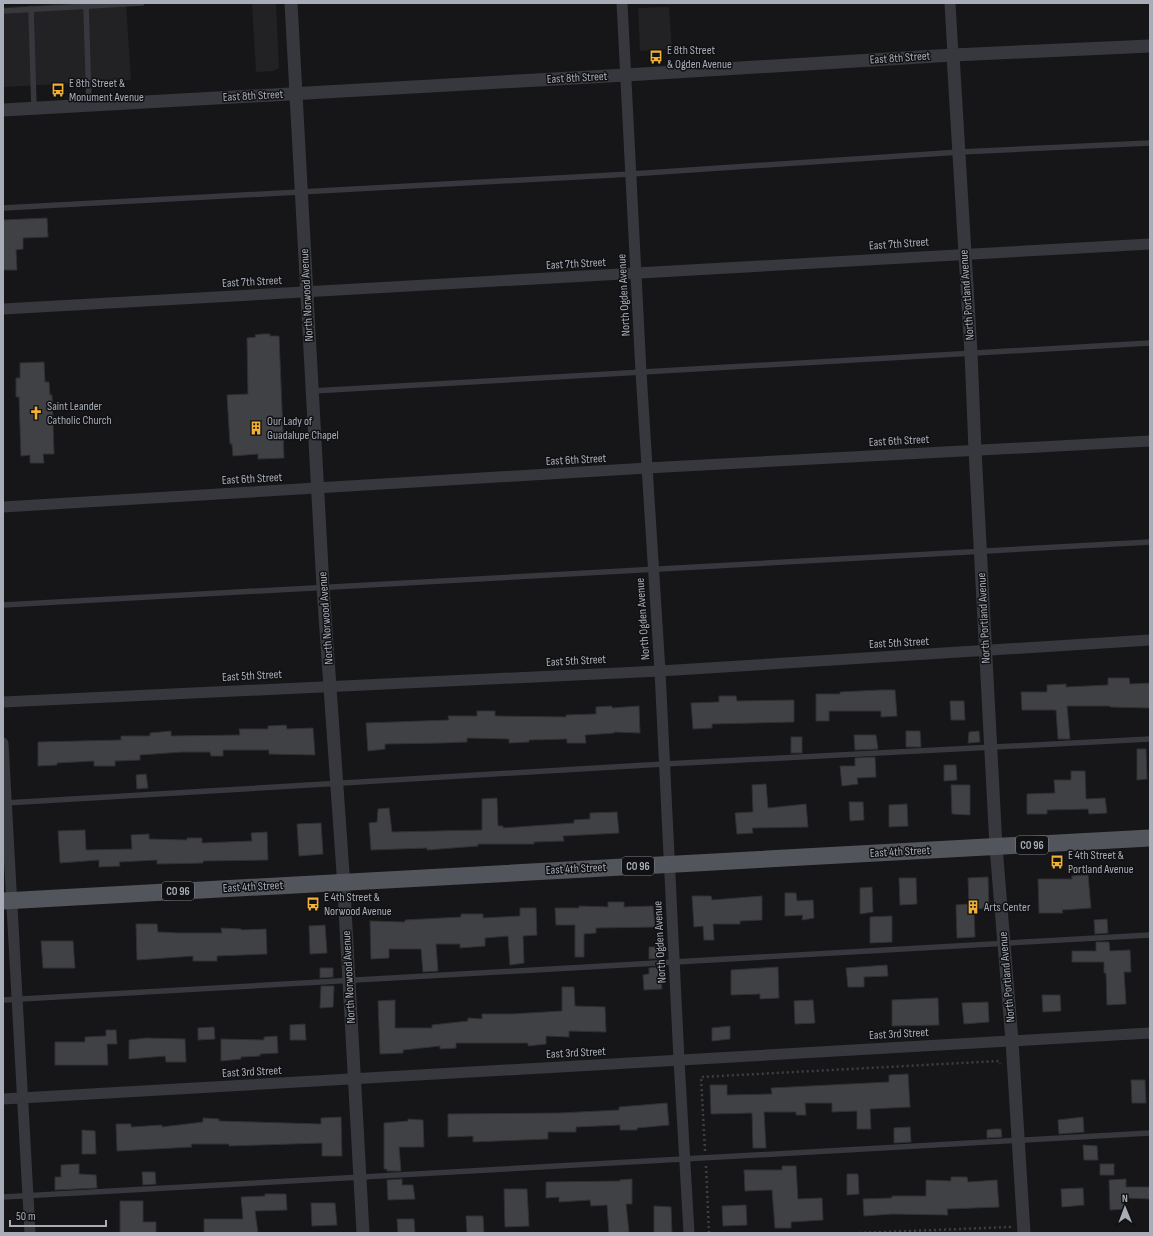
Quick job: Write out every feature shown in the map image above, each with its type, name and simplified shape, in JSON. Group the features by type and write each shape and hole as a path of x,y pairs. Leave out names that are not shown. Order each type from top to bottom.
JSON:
{"main road":[{"name":"East 4th Street","path":"7,901 1150,838"}],"street":[{"name":"North Norwood Avenue","path":"291,3 323,587 344,882 363,1233"},
{"name":"North Ogden Avenue","path":"622,3 641,372 660,671 679,1060 690,1233"},
{"name":"North Portland Avenue","path":"950,3 971,353 996,847 1005,944 1024,1233"},
{"name":"East 8th Street","path":"3,110 953,55 1150,46"},
{"name":"East 7th Street","path":"3,309 964,253 1150,244"},
{"name":"East 6th Street","path":"3,507 647,468 1150,441"},
{"name":"East 5th Street","path":"3,702 660,671 1150,640"},
{"path":"3,743 7,901 17,1000 24,1098 30,1233"},
{"name":"East 3rd Street","path":"3,1099 1150,1033"}],"lane":[{"path":"3,11 142,3"},
{"path":"86,6 89,105"},
{"path":"31,9 34,108"},
{"path":"3,208 631,174 960,152 1150,143"},
{"path":"312,391 1150,343"},
{"path":"3,605 1150,542"},
{"path":"5,803 664,764 1150,738"},
{"path":"3,1000 1150,935"},
{"path":"3,1197 1019,1142 1150,1133"}],"path":[{"path":"701,1077 999,1061 1000,1068"},
{"path":"859,1233 1010,1226 1009,1219"}],"shaded area":[{"path":"71,3 126,3 131,80 3,87 3,7"},
{"path":"252,3 276,3 279,68 273,71 256,72"},
{"path":"669,7 672,49 640,51 638,8"}],"building":[{"path":"47,218 48,237 23,238 23,249 16,250 17,270 3,270 3,220"},
{"name":"Our Lady of Guadalupe Chapel","path":"262,334 279,336 284,458 258,459 258,454 233,456 232,444 230,444 227,395 248,394 247,338 256,337 255,335"},
{"name":"Saint Leander Catholic Church","path":"44,362 45,382 49,382 50,395 52,395 54,454 43,454 44,463 30,463 30,455 21,456 19,397 16,397 16,378 20,378 20,363"},
{"path":"1108,678 1129,678 1130,684 1150,683 1150,708 1067,706 1070,739 1058,739 1056,710 1022,710 1021,692 1047,692 1047,685 1066,684 1066,687 1108,685"},
{"path":"895,690 897,716 881,717 881,711 829,711 829,721 816,721 816,694 840,694 840,692"},
{"path":"719,696 736,696 737,701 794,700 794,722 712,724 712,728 693,729 691,703 719,702"},
{"path":"950,701 964,701 965,720 951,720"},
{"path":"612,706 612,708 639,706 640,733 614,732 585,735 586,743 567,743 567,739 529,740 529,742 509,743 509,739 467,738 467,742 385,744 385,749 368,751 366,723 449,720 448,716 477,716 477,711 495,711 495,716 566,717 566,715 596,714 596,707"},
{"path":"286,725 287,729 313,728 315,755 269,754 269,750 223,750 223,756 211,756 210,752 140,755 140,760 115,761 115,766 94,766 94,761 57,763 57,765 38,766 38,742 121,740 121,736 150,736 150,733 171,731 171,736 240,735 239,729 268,729 268,726"},
{"path":"906,731 920,731 921,747 906,747"},
{"path":"979,731 980,742 968,743 969,732"},
{"path":"854,735 876,735 878,749 855,750"},
{"path":"791,737 802,737 802,753 791,753"},
{"path":"1137,749 1146,749 1147,779 1137,780"},
{"path":"875,757 876,777 857,778 858,784 842,786 840,766 855,766 855,758"},
{"path":"944,765 956,765 957,780 944,781"},
{"path":"1071,771 1085,771 1086,799 1105,798 1107,813 1089,814 1088,809 1047,810 1047,814 1027,814 1027,794 1055,793 1054,780 1071,780"},
{"path":"146,774 148,788 137,789 136,775"},
{"path":"766,784 768,808 806,804 808,827 752,828 753,833 737,834 735,813 753,812 752,785"},
{"path":"951,785 970,785 970,815 952,814"},
{"path":"497,798 498,826 503,826 503,828 574,823 574,820 590,819 590,813 617,812 619,833 563,836 564,841 534,842 534,844 478,844 478,846 427,850 427,848 371,850 369,823 377,822 378,809 389,808 392,832 482,830 482,799"},
{"path":"849,802 863,802 864,820 850,821"},
{"path":"907,804 908,826 889,827 889,805"},
{"path":"321,823 323,854 299,856 297,824"},
{"path":"85,830 86,850 132,849 131,835 149,834 149,839 187,840 187,838 202,838 202,843 252,841 251,833 267,832 268,860 203,861 203,863 157,864 157,860 119,862 120,866 99,867 99,860 60,863 58,831"},
{"path":"1088,875 1091,908 1062,910 1063,913 1039,913 1038,879 1072,879 1072,876"},
{"name":"Arts Center","path":"988,877 989,908 974,909 975,937 957,938 956,905 969,904 968,878"},
{"path":"899,878 916,878 917,904 900,905"},
{"path":"872,887 873,912 860,914 860,888"},
{"path":"785,893 796,893 797,901 813,900 814,918 802,920 803,915 785,916"},
{"path":"692,896 711,896 712,900 762,896 762,920 740,921 740,924 713,924 714,940 704,940 703,926 694,927"},
{"path":"608,902 624,902 624,907 653,906 655,927 596,928 596,933 584,934 584,957 575,957 575,925 556,925 555,908 579,908 579,906 608,907"},
{"path":"520,908 536,908 537,935 523,936 524,963 510,965 508,936 485,938 485,946 460,948 460,944 436,944 438,971 423,972 421,949 389,949 389,958 371,959 370,921 405,922 405,920 461,917 461,914 483,914 483,918 520,916"},
{"path":"892,916 892,942 870,943 870,917"},
{"path":"1107,919 1108,933 1095,934 1094,920"},
{"path":"136,924 157,924 158,932 179,933 222,933 221,928 241,930 266,929 267,954 217,956 217,961 193,961 193,956 137,960"},
{"path":"325,925 327,953 310,954 309,926"},
{"path":"41,941 73,941 75,968 43,968"},
{"path":"1096,942 1109,942 1110,951 1130,950 1131,972 1124,972 1126,1004 1107,1005 1106,973 1104,973 1104,962 1072,962 1072,951 1096,951"},
{"path":"649,947 659,947 660,958 649,959"},
{"path":"887,965 888,976 864,977 864,987 848,987 846,968"},
{"path":"660,967 662,989 644,990 643,975 649,974 649,968"},
{"path":"778,967 779,998 760,999 760,994 731,995 731,970"},
{"path":"320,968 333,968 333,977 320,978"},
{"path":"321,986 334,986 333,1007 320,1008"},
{"path":"562,987 574,987 575,1006 605,1007 606,1032 569,1031 569,1037 546,1036 546,1044 528,1046 528,1043 456,1043 456,1048 440,1049 440,1046 403,1050 403,1053 380,1054 378,1001 395,1000 395,1028 432,1028 432,1025 468,1021 468,1018 482,1019 482,1014 562,1011"},
{"path":"1042,995 1060,995 1061,1011 1043,1012"},
{"path":"938,998 939,1025 892,1026 892,1000"},
{"path":"813,1000 815,1023 795,1024 794,1001"},
{"path":"988,1002 989,1022 964,1024 962,1003"},
{"path":"305,1024 306,1040 290,1040 290,1025"},
{"path":"730,1026 730,1039 712,1041 712,1028"},
{"path":"214,1027 215,1039 198,1040 198,1028"},
{"path":"106,1030 116,1030 117,1044 107,1044 108,1065 55,1065 55,1042 85,1042 85,1037 106,1036"},
{"path":"277,1036 278,1053 260,1054 260,1056 241,1057 241,1059 221,1061 221,1039 264,1040 264,1037"},
{"path":"146,1038 185,1039 186,1062 166,1062 165,1056 129,1059 129,1040"},
{"path":"908,1074 910,1107 870,1109 871,1129 857,1129 857,1111 832,1112 832,1103 805,1103 806,1115 796,1115 796,1112 764,1112 766,1148 753,1148 752,1113 711,1114 710,1085 727,1085 727,1095 772,1094 771,1088 889,1082 889,1075"},
{"path":"1131,1080 1145,1080 1146,1103 1132,1103"},
{"path":"667,1103 669,1125 637,1128 637,1130 620,1130 620,1125 576,1127 576,1132 548,1132 548,1139 473,1142 473,1136 448,1137 448,1114 560,1113 619,1110 619,1107"},
{"path":"341,1117 342,1156 322,1156 322,1143 229,1146 229,1144 191,1144 192,1147 117,1151 116,1124 131,1124 131,1127 162,1125 162,1127 203,1122 203,1118 219,1119 219,1121 321,1124 321,1118"},
{"path":"1083,1117 1084,1132 1059,1134 1058,1120"},
{"path":"408,1119 423,1120 424,1147 399,1147 401,1171 387,1171 387,1169 384,1169 384,1123 408,1121"},
{"path":"910,1127 911,1142 894,1143 894,1128"},
{"path":"1001,1129 1002,1137 987,1138 987,1130"},
{"path":"82,1130 95,1131 96,1154 82,1154"},
{"path":"1083,1145 1097,1146 1098,1160 1084,1160"},
{"path":"79,1164 79,1174 96,1175 97,1188 55,1190 55,1177 61,1177 61,1165"},
{"path":"1100,1164 1114,1164 1114,1175 1100,1175"},
{"path":"782,1166 796,1166 798,1199 822,1198 823,1220 791,1222 791,1228 775,1228 772,1190 745,1191 744,1170 782,1170"},
{"path":"142,1172 155,1172 156,1184 143,1185"},
{"path":"847,1174 858,1174 859,1194 847,1195"},
{"path":"951,1177 967,1177 968,1182 997,1180 999,1207 947,1209 948,1215 892,1214 864,1216 863,1199 892,1198 892,1196 926,1196 926,1180 951,1181"},
{"path":"402,1179 402,1185 413,1185 415,1199 388,1200 387,1180"},
{"path":"632,1179 632,1204 626,1204 629,1232 609,1233 607,1205 591,1206 590,1200 559,1202 559,1197 546,1198 546,1182 620,1181"},
{"path":"1126,1179 1126,1187 1150,1187 1150,1199 1126,1198 1126,1209 1110,1210 1109,1180"},
{"path":"1083,1188 1084,1205 1062,1207 1061,1189"},
{"path":"504,1189 527,1189 529,1226 505,1227"},
{"path":"265,1194 286,1194 287,1210 255,1211 258,1233 204,1233 204,1219 243,1219 241,1197 265,1196"},
{"path":"120,1201 143,1201 143,1222 156,1222 156,1233 120,1233"},
{"path":"311,1203 335,1203 337,1225 312,1226"},
{"path":"746,1205 747,1225 723,1226 722,1206"},
{"path":"654,1206 671,1207 672,1233 654,1233"},
{"path":"466,1216 483,1216 484,1233 467,1233"},
{"path":"397,1219 414,1219 415,1233 398,1233"}],"place":[{"name":"E 8th Street & Ogden Avenue","path":"656,57"},
{"name":"E 8th Street & Monument Avenue","path":"58,90"},
{"name":"Saint Leander Catholic Church","path":"36,413"},
{"name":"Our Lady of Guadalupe Chapel","path":"256,428"},
{"name":"E 4th Street & Portland Avenue","path":"1057,862"},
{"name":"E 4th Street & Norwood Avenue","path":"313,904"},
{"name":"Arts Center","path":"973,907"}]}
